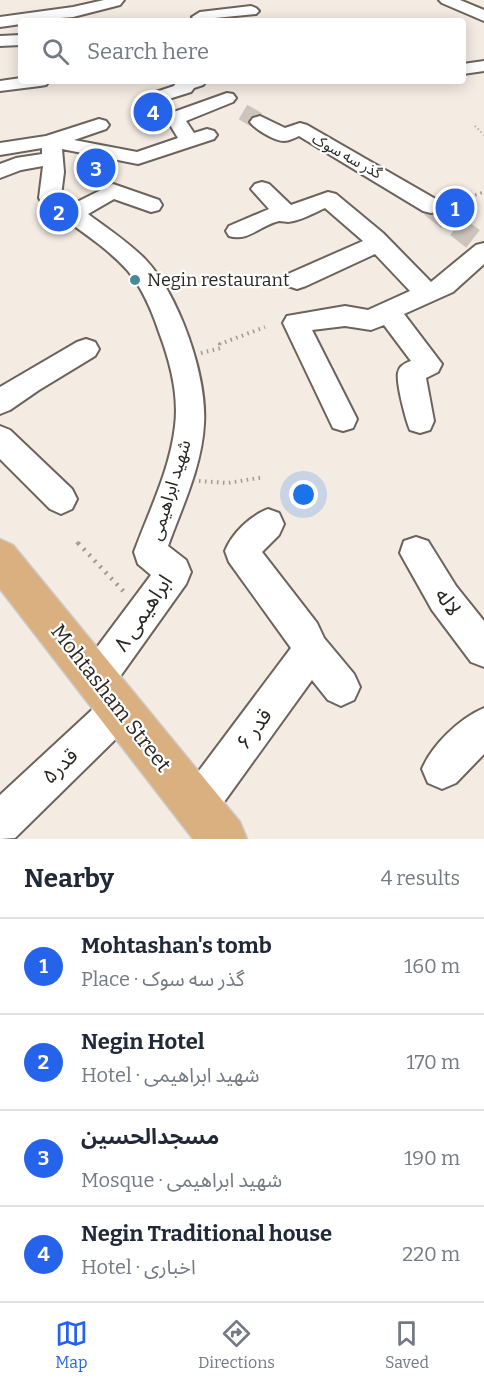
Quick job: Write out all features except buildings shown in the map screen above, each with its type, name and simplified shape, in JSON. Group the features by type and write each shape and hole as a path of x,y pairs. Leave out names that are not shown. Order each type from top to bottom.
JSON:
{"main road":[{"name":"Mohtasham Street","path":"0,558 223,839"}],"street":[{"path":"32,18 46,12 80,10 116,0"},
{"path":"192,0 201,18"},
{"path":"447,0 484,16"},
{"path":"228,18 254,17"},
{"path":"0,41 18,40"},
{"path":"0,86 18,84"},
{"path":"159,97 184,88 183,85 186,84"},
{"name":"گذر سه سوک","path":"212,84 252,118 284,135 300,129 373,170 430,206"},
{"path":"8,158 51,150 138,158 198,137 176,120 178,117 227,98"},
{"path":"252,118 264,115 261,111 275,107"},
{"path":"51,150 99,125"},
{"name":"شهید ابراهیمی","path":"51,150 54,172 50,198 123,254 144,275 168,321 179,358 190,416 184,450 150,552"},
{"path":"262,189 287,215 328,199 378,243 427,293"},
{"path":"71,214 113,191 151,205"},
{"path":"237,231 283,211"},
{"path":"297,280 378,243"},
{"path":"343,419 296,323 345,316 371,320 444,286 480,246"},
{"path":"387,311 429,364 411,373 420,421"},
{"path":"0,402 29,382 86,349"},
{"path":"0,439 61,499"},
{"path":"268,524 241,551 304,636 311,651 341,687"},
{"name":"ابراهیمی ۸","path":"108,694 145,613 174,572 150,552"},
{"name":"لاله","path":"416,553 444,598 484,649"},
{"name":"قدر ۶","path":"197,806 311,651"},
{"name":"قدر۵","path":"0,823 108,694"},
{"path":"442,770 484,727"}],"path":[{"path":"475,126 484,135"},
{"path":"453,224 470,209 466,198 484,192"},
{"path":"179,358 221,348 220,344 266,327"},
{"path":"175,480 228,483 264,477"},
{"path":"76,542 145,613"}],"tunnel":[{"path":"243,112 260,122"},
{"path":"431,206 473,239"}],"place":[{"name":"Negin Traditional house","path":"153,112"},
{"name":"مسجدالحسین","path":"96,168"},
{"name":"Mohtashan's tomb","path":"455,208"},
{"name":"Negin Hotel","path":"59,212"},
{"name":"Negin restaurant","path":"135,280"}]}
